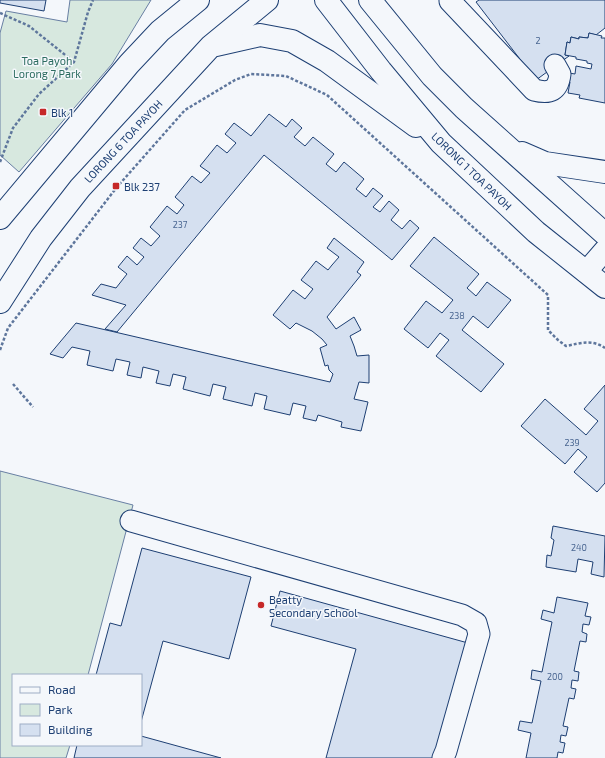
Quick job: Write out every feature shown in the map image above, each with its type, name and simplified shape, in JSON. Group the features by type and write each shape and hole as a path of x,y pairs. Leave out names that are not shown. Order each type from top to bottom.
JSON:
{"main road":[{"path":"160,31 174,0"},
{"path":"2,213 129,64 160,31 198,0"},
{"name":"LORONG 6 TOA PAYOH","path":"0,302 42,238 80,188 211,46 267,0"},
{"name":"LORONG 1 TOA PAYOH","path":"326,0 440,144 536,232 605,287"},
{"path":"370,0 398,37 432,76 464,108 605,234"},
{"path":"211,46 260,35 292,40 328,61 440,144"},
{"path":"510,148 545,163 605,172"}],"street":[{"path":"452,0 450,1 534,90 543,92 552,91 557,87 560,74 555,65"},
{"path":"586,272 605,250"},
{"path":"131,521 462,615 476,623 479,634 443,758"}],"path":[{"path":"0,162 13,128 39,94 74,62 88,12 93,0"},
{"path":"0,13 29,26 74,62"},
{"path":"0,350 8,328 117,187 185,110 234,80 251,74 286,76 327,95 548,296 548,330 558,340 566,346 583,342 598,343 605,348"},
{"path":"13,384 33,407"}],"green space":[{"name":"Toa Payoh Lorong 7 Park","path":"70,0 151,0 112,64 19,172 0,155 0,33 6,11 67,22"},
{"path":"0,471 133,505 88,674 12,674 12,746 70,746 66,758 0,758"}],"building":[{"path":"0,0 46,0 44,11 0,3"},
{"path":"479,0 605,0 605,28 596,35 589,33 588,38 579,37 579,39 571,37 570,43 567,42 565,55 569,56 536,80 476,2"},
{"path":"589,33 605,38 605,103 579,98 580,95 568,93 570,82 567,81 569,73 575,74 576,66 591,69 592,64 587,63 587,61 576,59 576,57 565,55 567,42 570,43 571,37 579,39 579,37 588,38"},
{"path":"269,114 286,127 292,119 302,128 294,137 305,146 313,137 334,154 326,164 336,172 344,162 364,179 356,189 366,197 373,188 383,196 373,207 380,212 389,201 399,210 391,220 402,229 410,220 419,228 392,260 264,155 117,332 105,329 126,305 92,295 101,284 116,288 127,274 118,267 127,256 137,265 144,257 133,248 141,238 151,246 160,236 150,227 167,206 177,214 184,205 175,197 192,176 201,183 210,173 200,166 217,145 227,153 236,143 225,134 234,123 251,136"},
{"path":"434,237 479,274 467,288 476,296 487,282 511,300 488,328 473,316 462,330 504,364 481,392 436,356 449,340 440,333 428,348 404,329 426,301 442,313 453,300 410,266"},
{"path":"334,238 364,262 357,272 361,275 327,317 336,329 354,317 361,330 350,336 357,356 369,355 369,383 359,382 354,399 368,402 361,431 341,427 342,422 318,415 316,421 303,418 306,406 293,403 290,415 264,409 267,396 255,393 252,406 223,399 226,387 213,384 210,396 183,389 186,377 173,374 170,386 156,383 159,371 143,367 141,378 127,375 130,362 116,359 113,371 87,365 90,351 72,347 63,358 50,354 76,323 330,382 333,374 329,370 328,365 325,366 320,348 327,345 322,339 312,331 296,323 290,329 273,315 293,290 305,299 313,289 301,280 316,261 328,270 339,257 327,248"},
{"path":"605,385 605,483 597,492 574,472 587,457 578,449 565,464 521,426 545,399 586,435 598,421 584,409"},
{"path":"553,526 605,536 604,577 591,574 593,562 578,559 576,572 546,567 547,555 551,556 554,540 551,538"},
{"path":"142,548 251,577 229,659 163,641 142,718 142,674 96,674 110,623 121,626"},
{"path":"280,591 468,643 437,758 326,758 356,649 271,626"},
{"path":"557,597 588,603 585,616 591,617 589,625 583,624 582,632 587,634 586,642 580,641 574,671 579,672 578,681 572,680 571,688 576,689 574,699 569,698 563,726 568,727 566,736 561,735 560,742 565,743 563,753 558,752 557,758 526,758 531,733 518,730 520,721 532,723 541,681 531,679 532,670 542,672 552,622 541,619 543,610 554,613"},
{"path":"142,736 221,758 74,758 77,746 142,746"}],"place":[{"name":"Blk 1","path":"43,112"},
{"name":"Blk 237","path":"116,186"},
{"name":"Beatty Secondary School","path":"261,605"}]}
